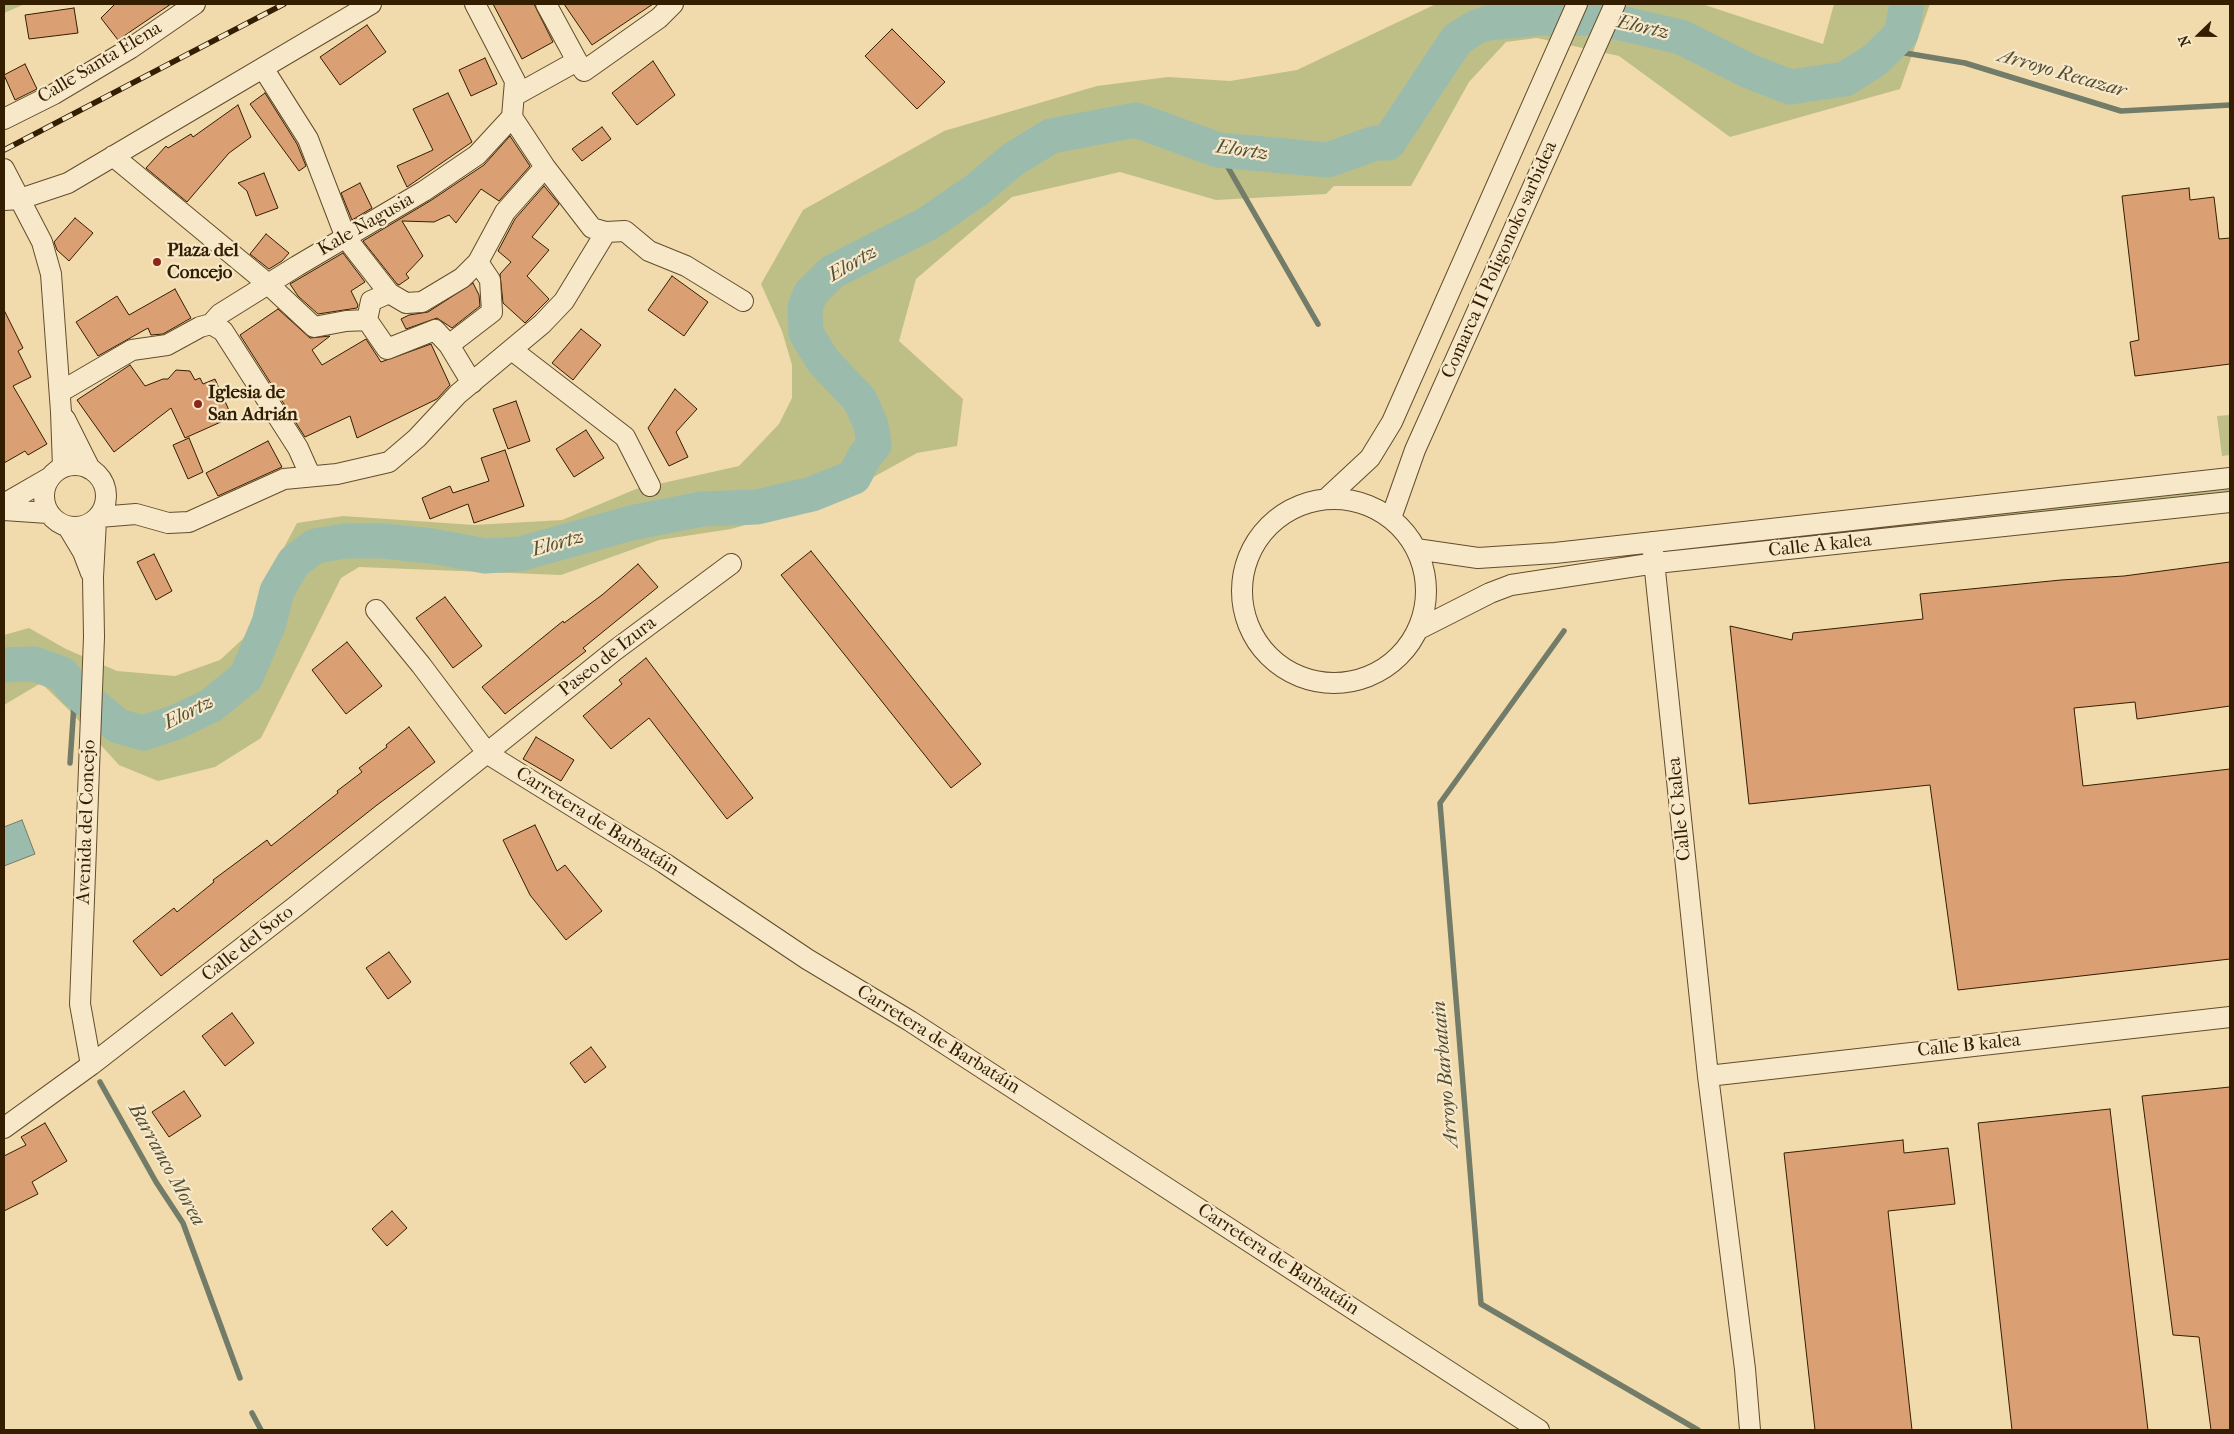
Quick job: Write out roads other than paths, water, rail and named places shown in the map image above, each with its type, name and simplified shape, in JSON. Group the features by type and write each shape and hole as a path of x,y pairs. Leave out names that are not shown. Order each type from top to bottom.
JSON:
{"street":[{"name":"Calle Santa Elena","path":"4,119 54,94 131,48 195,4"},
{"path":"12,200 68,183 371,4"},
{"path":"475,4 515,81 512,117 545,167 592,228 606,232 626,231 649,251 686,266 743,301"},
{"path":"546,4 584,71 659,18 672,4"},
{"name":"Comarca II Poligonoko sarbidea","path":"1327,498 1370,458 1392,422 1578,4"},
{"name":"Comarca II Poligonoko sarbidea","path":"1391,518 1415,450 1615,4"},
{"path":"514,96 577,61"},
{"path":"263,68 308,138 346,238 389,293 406,304 422,302 462,278 478,262 505,212 545,167"},
{"name":"Kale Nagusia","path":"60,392 132,350 167,345 200,327 211,324 220,314 424,191 477,156 512,117"},
{"path":"113,156 268,284 314,327 346,321 367,320"},
{"path":"4,169 12,200 42,242 51,274 62,412 56,473 43,496 48,513 57,522 68,527 83,527 97,518 136,514 168,523 189,522 284,479 310,475 337,474 389,462 417,438 458,394 542,324 564,301 606,232"},
{"path":"449,344 492,312 490,280 478,262"},
{"path":"389,293 371,301 367,320 387,348 435,330 449,344 472,383"},
{"path":"211,324 223,331 298,448 310,475"},
{"path":"512,350 625,437 650,486"},
{"path":"62,412 90,469 102,480 105,488 105,503 97,518"},
{"path":"4,504 73,465 90,469"},
{"name":"Calle A kalea","path":"1416,549 1478,558 1555,553 2230,478"},
{"path":"105,488 136,514"},
{"path":"1327,498 1350,500 1372,506 1391,518 1406,532 1416,549 1426,575 1426,603 1419,629 1403,654 1379,673 1351,683 1320,684 1292,675 1268,657 1250,632 1242,603 1243,573 1254,545 1272,521 1298,505 1327,498"},
{"name":"Calle A kalea","path":"1419,629 1490,593 1511,585 1656,563 2230,502"},
{"path":"4,510 48,513"},
{"name":"Avenida del Concejo","path":"91,1065 80,1004 94,637 92,577 97,518"},
{"name":"Avenida del Concejo","path":"68,527 83,552 92,577"},
{"name":"Calle C kalea","path":"1652,542 1656,563 1708,1076 1745,1369 1750,1430"},
{"name":"Paseo de Izura","path":"488,754 614,651 731,564"},
{"name":"Carretera de Barbatáin","path":"376,610 421,664 488,754 664,863 807,959 919,1026 1539,1430"},
{"name":"Calle del Soto","path":"4,1128 91,1065 488,754"},
{"name":"Calle B kalea","path":"1708,1076 2230,1017"}],"waterway":[{"name":"Elortz","path":"4,665 34,664 62,674 75,690 118,726 143,733 174,723 210,706 246,677 269,623 277,591 294,562 315,546 346,541 383,541 432,546 485,556 520,554 631,523 702,509 757,507 812,494 854,477 865,456 874,445 871,425 860,400 823,361 806,333 805,307 811,293 832,272 927,224 978,189 1012,160 1051,136 1136,120 1218,150 1328,160 1375,143 1388,143 1457,39 1476,27 1488,23 1540,18 1599,18 1681,37 1749,71 1790,87 1845,79 1875,60 1901,34 1907,4"},
{"name":"Arroyo Recazar","path":"1887,50 1965,63 2121,111 2230,105"},
{"name":"Arroyo Barbatain","path":"1218,150 1318,324"},
{"name":"Arroyo Barbatain","path":"1564,631 1440,803 1481,1304 1698,1430"},
{"name":"Barranco Morea","path":"70,763 75,690"},
{"name":"Barranco Morea","path":"100,1082 156,1182 183,1223 240,1378"},
{"name":"Barranco Morea","path":"252,1413 261,1430"}],"railway":[{"path":"4,150 284,4"}],"place":[{"name":"Plaza del Concejo","path":"157,262"},
{"name":"Iglesia de San Adrián","path":"198,404"}]}
